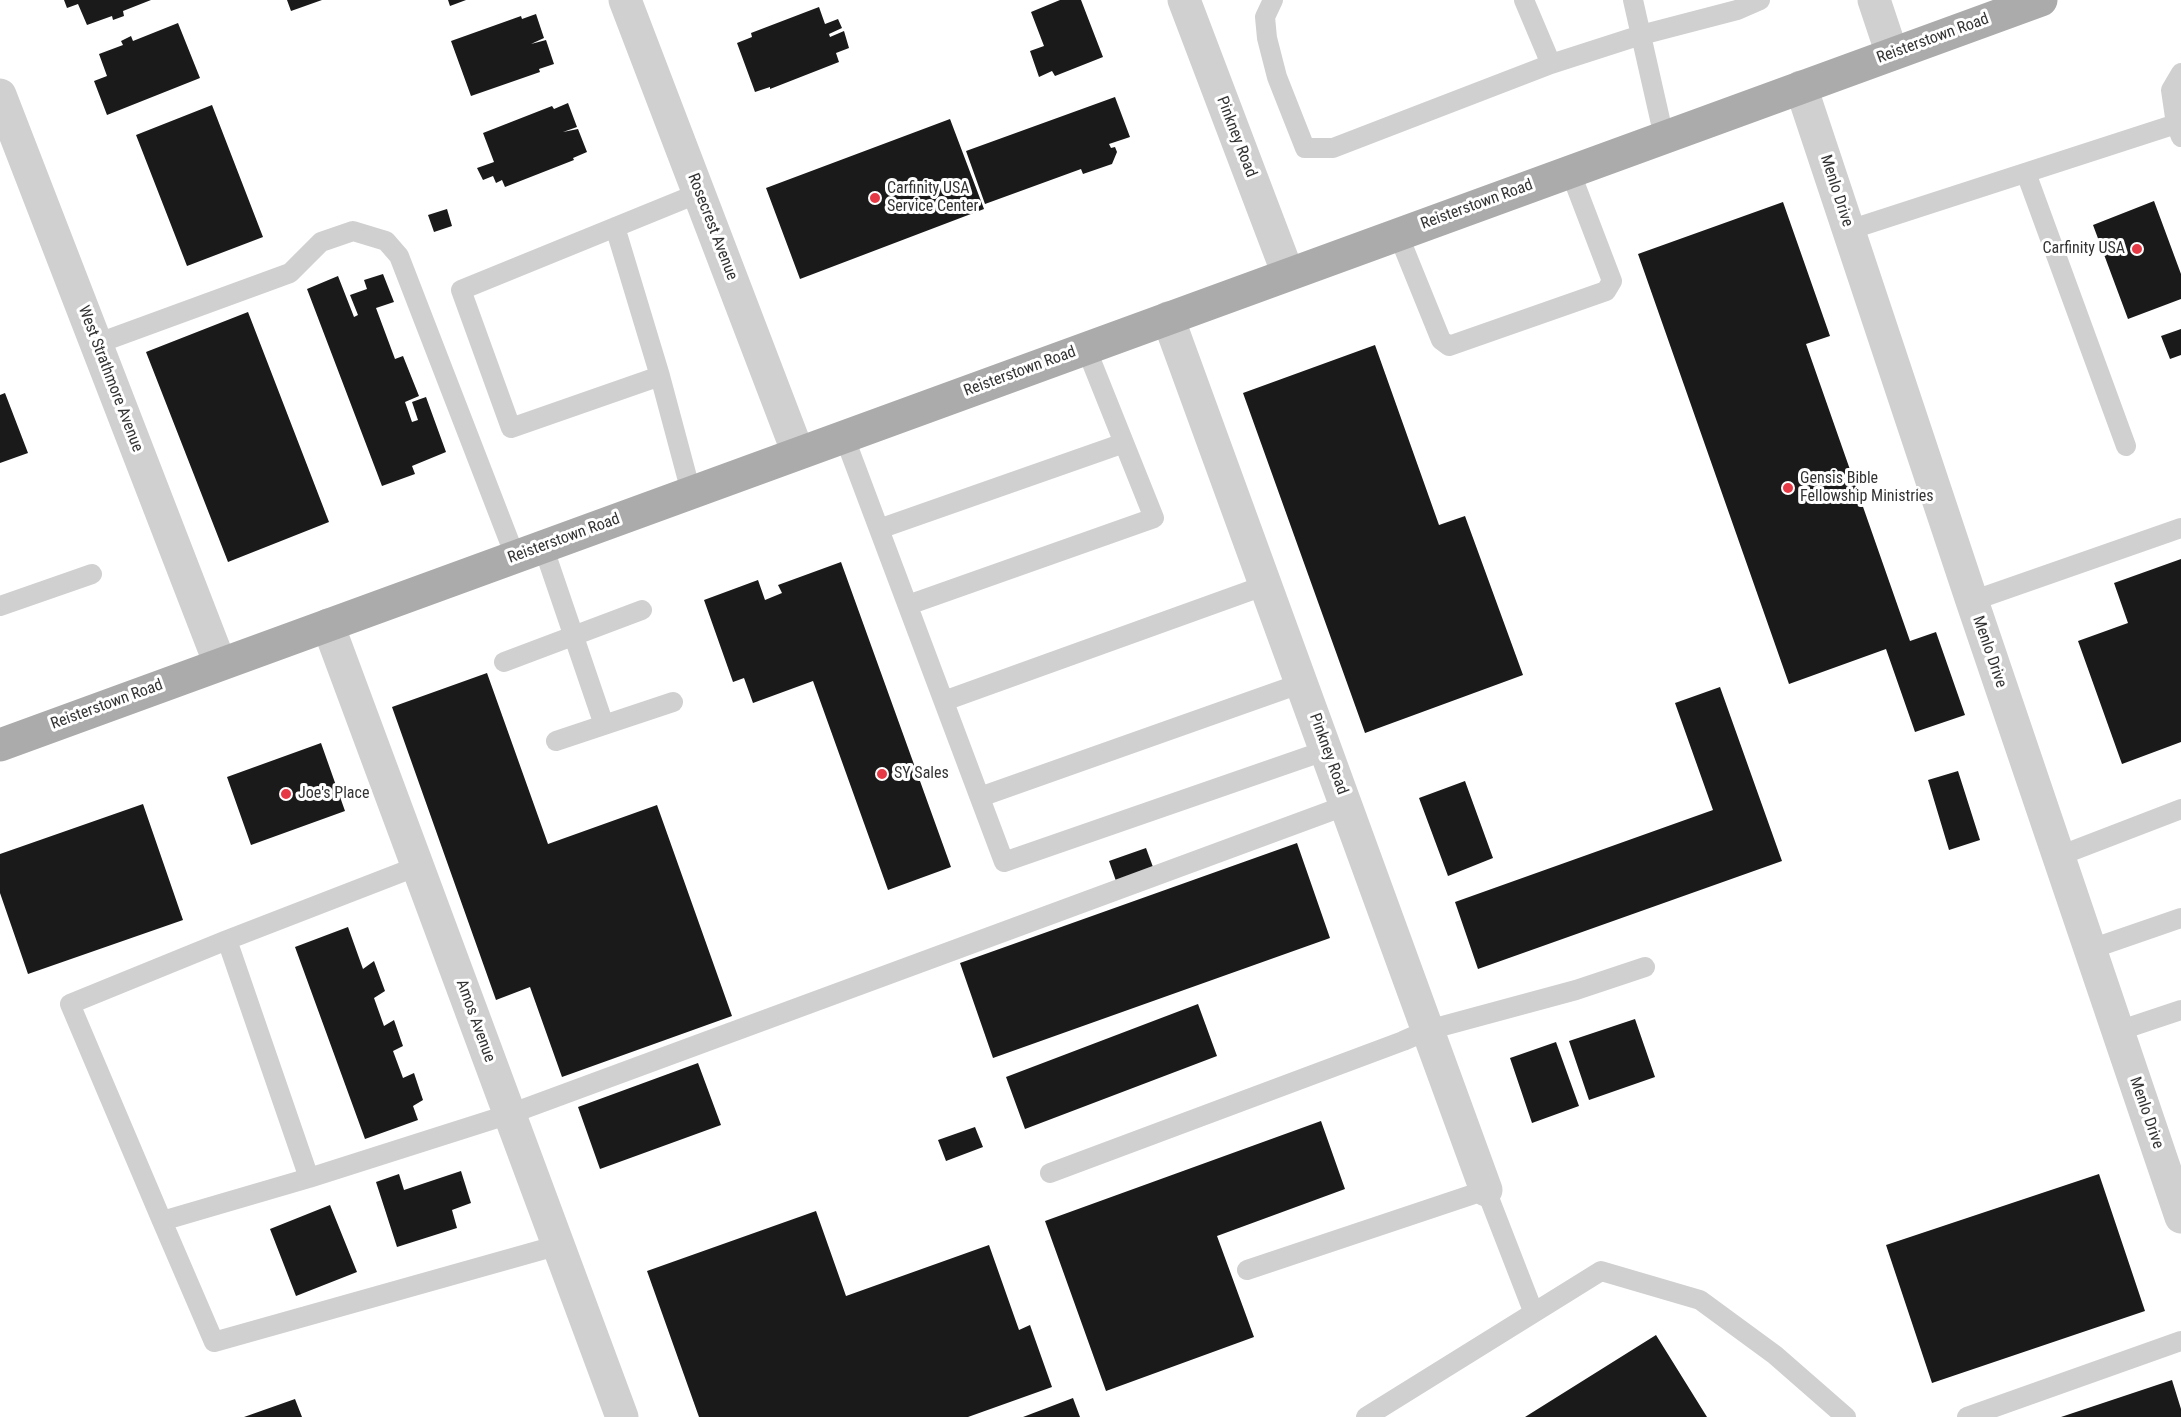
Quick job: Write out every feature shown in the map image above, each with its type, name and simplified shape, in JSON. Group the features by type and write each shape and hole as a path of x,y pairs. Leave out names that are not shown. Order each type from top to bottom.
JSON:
{"main road":[{"name":"Reisterstown Road","path":"0,745 2041,0"}],"street":[{"name":"Rosecrest Avenue","path":"625,0 798,453"},
{"name":"Pinkney Road","path":"1184,0 1288,274"},
{"path":"1874,0 1892,54"},
{"name":"Menlo Drive","path":"1802,87 1972,601 2181,1217"},
{"name":"West Strathmore Avenue","path":"0,94 220,664"},
{"name":"Pinkney Road","path":"1168,318 1486,1190"},
{"name":"Amos Avenue","path":"328,625 622,1417"}],"lane":[{"path":"1274,0 1266,17 1268,38 1276,76 1305,148 1333,148 1551,64 1641,35 1737,10 1760,0"},
{"path":"1524,0 1551,64"},
{"path":"1633,0 1664,137"},
{"path":"1849,230 2026,173 2178,130 2171,90 2181,73"},
{"path":"1398,234 1441,340 1449,346 1606,291 1612,281 1570,171"},
{"path":"2026,173 2126,446"},
{"path":"660,375 510,429 460,290 699,193"},
{"path":"615,227 660,375 692,492"},
{"path":"96,344 290,273 321,242 353,231 386,241 399,256 529,551 573,636 604,725"},
{"path":"908,605 1154,518 1086,348"},
{"path":"844,436 1004,862 1327,750"},
{"path":"879,529 1124,443"},
{"path":"1972,601 2181,528"},
{"path":"0,606 92,574"},
{"path":"944,701 1266,585"},
{"path":"504,662 642,610"},
{"path":"980,797 1302,683"},
{"path":"556,741 673,702"},
{"path":"162,1221 309,1178 510,1114 1347,805"},
{"path":"2060,856 2181,809"},
{"path":"418,866 70,1004 213,1342 558,1245"},
{"path":"2091,949 2181,918"},
{"path":"227,940 309,1178"},
{"path":"1050,1173 1392,1046 1428,1030 1576,990 1645,967"},
{"path":"2118,1031 2181,1010"},
{"path":"1248,1270 1486,1190 1533,1311"},
{"path":"1366,1417 1533,1311 1601,1271 1700,1300 1775,1355 1846,1417"},
{"path":"1967,1417 2181,1341"}],"building":[{"path":"64,0 151,0 123,11 124,16 113,20 112,16 87,25 78,4 67,8"},
{"path":"287,0 322,0 291,11"},
{"path":"448,0 466,0 450,6"},
{"path":"1060,0 1081,0 1103,57 1055,76 1052,71 1039,77 1030,51 1044,46 1031,12"},
{"path":"819,7 825,24 838,19 842,28 829,34 830,37 844,31 849,48 836,53 839,62 770,89 770,87 755,92 737,43 752,37 751,33"},
{"path":"536,14 544,38 531,44 546,40 554,64 539,69 540,72 471,96 451,41 521,16 522,19"},
{"path":"178,23 200,78 107,115 94,81 107,76 99,54 123,45 121,41 131,36 133,41"},
{"path":"1115,97 1130,137 1109,144 1111,148 1115,147 1117,152 1112,164 1083,174 1081,169 985,204 966,151"},
{"path":"568,103 577,127 563,132 578,129 587,152 573,158 574,160 505,187 502,180 496,183 493,176 483,180 477,168 494,162 483,133 552,106 554,109"},
{"path":"212,105 263,237 187,266 136,135"},
{"name":"Carfinity USA Service Center","path":"950,119 984,209 800,279 766,188"},
{"name":"Carfinity USA","path":"2154,201 2181,274 2181,299 2128,319 2093,225"},
{"name":"Gensis Bible Fellowship Ministries","path":"1783,202 1830,336 1806,344 1910,641 1936,632 1965,715 1915,732 1886,649 1789,684 1638,254"},
{"path":"447,209 452,226 434,232 428,215"},
{"path":"383,274 394,302 376,308 395,359 403,356 419,396 405,402 412,422 418,420 412,402 426,397 446,452 412,466 415,474 382,486 307,289 338,276 354,317 358,315 350,295 367,289 364,280"},
{"path":"248,312 329,522 228,562 146,352"},
{"path":"2181,329 2181,355 2170,359 2161,336"},
{"path":"1375,345 1439,525 1465,516 1523,675 1365,733 1243,393"},
{"path":"5,393 28,453 0,463 0,395"},
{"path":"2181,559 2181,742 2122,764 2078,641 2128,623 2114,583"},
{"name":"SY Sales","path":"841,562 951,867 888,890 813,681 753,703 744,678 733,682 704,600 758,580 765,600 782,593 778,585"},
{"path":"487,673 548,844 657,805 732,1016 562,1077 530,987 496,1000 392,707"},
{"path":"1720,687 1782,861 1478,969 1455,902 1713,810 1675,703"},
{"name":"Joe's Place","path":"321,743 345,811 251,845 227,777"},
{"path":"1958,771 1980,840 1949,850 1928,780"},
{"path":"1465,781 1493,858 1448,876 1419,798"},
{"path":"143,804 183,920 28,974 0,893 0,854"},
{"path":"1297,843 1330,938 993,1058 960,963"},
{"path":"1146,848 1153,867 1116,881 1109,861"},
{"path":"348,927 363,969 374,961 385,991 374,998 384,1026 394,1020 403,1046 393,1051 403,1078 414,1073 423,1100 413,1106 418,1120 365,1139 295,947"},
{"path":"1198,1004 1217,1056 1025,1129 1006,1077"},
{"path":"1635,1019 1655,1077 1589,1100 1569,1041"},
{"path":"1556,1042 1579,1106 1532,1123 1510,1058"},
{"path":"698,1063 721,1125 600,1169 578,1107"},
{"path":"1321,1121 1345,1189 1217,1236 1254,1337 1106,1391 1045,1221"},
{"path":"975,1127 983,1147 946,1161 938,1140"},
{"path":"461,1171 471,1203 452,1210 457,1228 397,1247 376,1182 399,1174 404,1190"},
{"path":"2099,1174 2145,1311 1932,1383 1886,1245"},
{"path":"330,1205 357,1272 296,1296 270,1229"},
{"path":"816,1211 846,1296 989,1245 1019,1330 1030,1325 1052,1387 968,1417 699,1417 647,1271"},
{"path":"1656,1335 1707,1417 1525,1417"},
{"path":"2172,1380 2181,1409 2181,1417 2061,1417"},
{"path":"1073,1398 1080,1417 1023,1417"},
{"path":"295,1399 302,1417 244,1417"}],"place":[{"name":"Carfinity USA Service Center","path":"875,198"},
{"name":"Carfinity USA","path":"2137,249"},
{"name":"Gensis Bible Fellowship Ministries","path":"1788,488"},
{"name":"SY Sales","path":"882,774"},
{"name":"Joe's Place","path":"286,794"}]}
